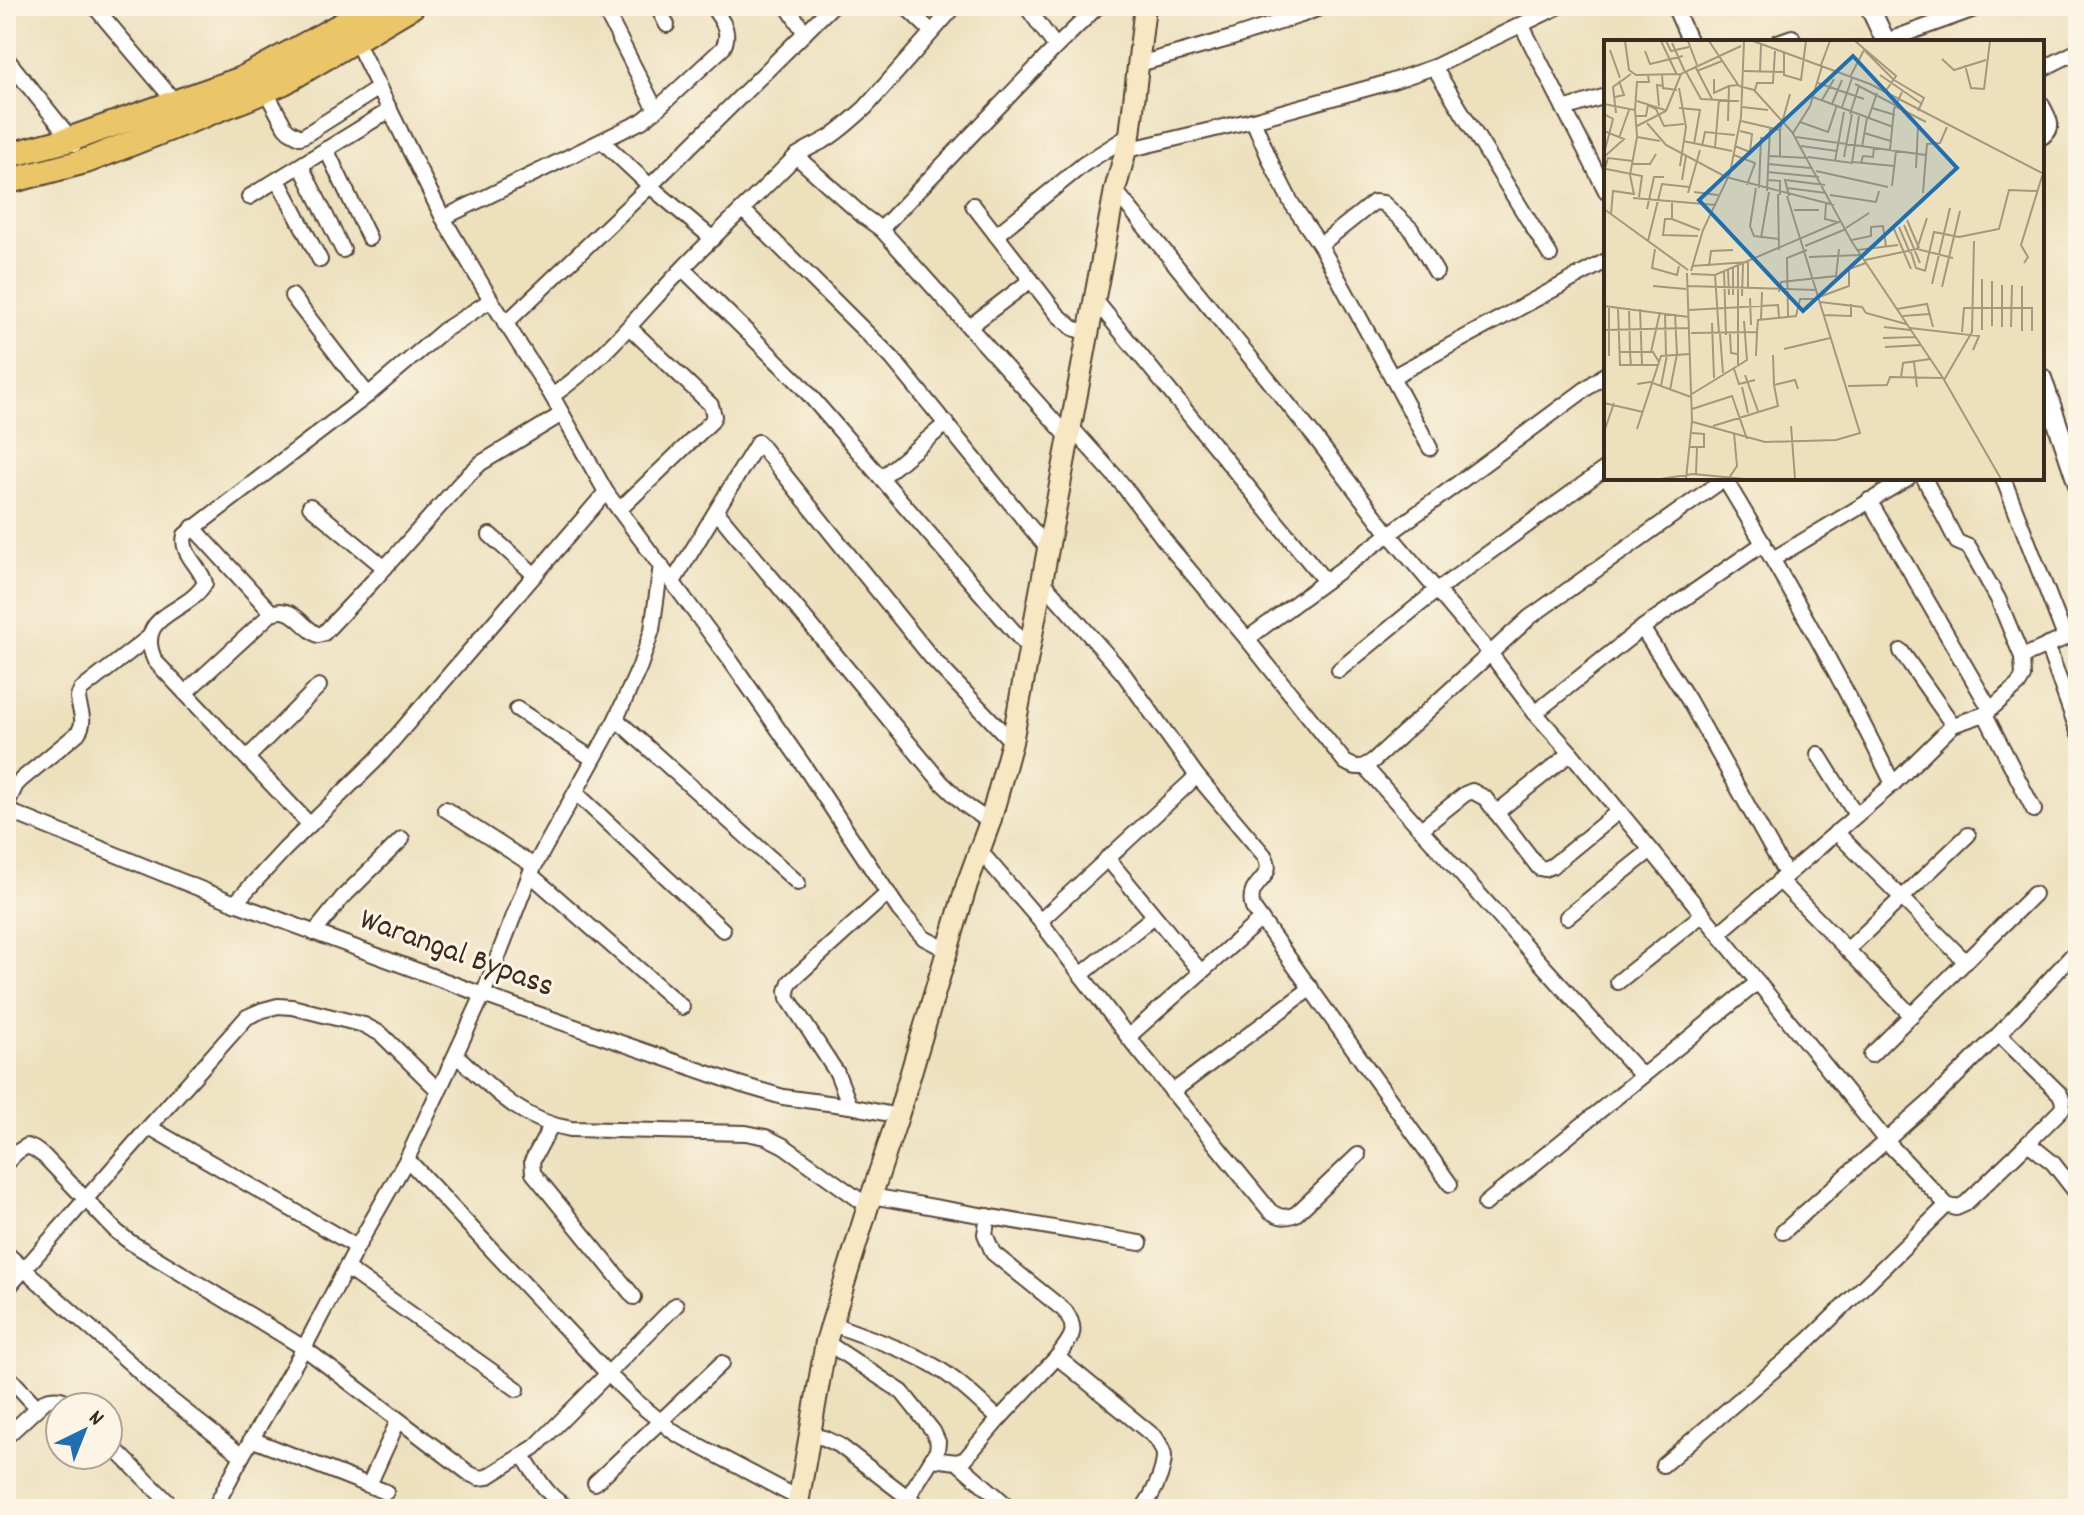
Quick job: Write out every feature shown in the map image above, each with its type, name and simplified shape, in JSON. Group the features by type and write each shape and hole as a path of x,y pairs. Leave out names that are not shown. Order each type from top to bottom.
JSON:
{"highway":[{"path":"6,156 71,139 242,79 348,22 371,6"},
{"path":"6,182 86,161 284,82 348,22 412,6"}],"main road":[{"path":"798,1503 829,1333 949,951 967,884 990,822 1012,742 1115,190 1128,143 1145,6"}],"street":[{"path":"94,6 176,103"},
{"path":"603,6 656,110"},
{"path":"657,6 667,25"},
{"path":"443,218 642,121 656,110 727,41 726,28 712,6"},
{"path":"787,6 805,33"},
{"path":"505,324 832,6"},
{"path":"905,6 931,31"},
{"path":"552,396 581,375 796,156 828,138 865,108 955,6"},
{"path":"1026,6 1056,47"},
{"path":"881,229 1098,6"},
{"path":"1139,64 1232,38 1299,11 1325,6"},
{"path":"996,235 1077,169 1128,143 1253,120 1390,82 1434,67 1560,6"},
{"path":"1674,6 1689,40"},
{"path":"1869,6 1885,40"},
{"path":"1891,40 1983,6"},
{"path":"348,22 443,218 505,324 552,396 606,492 804,766 912,927 924,938 949,951"},
{"path":"1522,26 1604,187"},
{"path":"2044,68 2078,51"},
{"path":"6,58 86,161"},
{"path":"1434,67 1550,255"},
{"path":"265,90 285,127 300,137 379,88"},
{"path":"1564,109 1604,97"},
{"path":"2044,109 2051,121 2051,129 2044,135"},
{"path":"249,197 390,110"},
{"path":"1253,120 1292,204 1320,245 1430,448"},
{"path":"602,141 713,239"},
{"path":"326,149 369,238"},
{"path":"796,156 881,229 969,327 1122,484 1169,546 1353,768 1365,767 1530,617 1721,480"},
{"path":"301,166 343,250"},
{"path":"278,180 320,260"},
{"path":"1115,190 1298,415 1389,534 1490,653 1535,713 1619,811 1887,1142 1947,1205 1956,1208 1965,1204 2062,1109 2060,1094 1999,1034"},
{"path":"1320,245 1378,201 1411,229 1436,272"},
{"path":"973,205 1058,315 1073,328 1089,334"},
{"path":"743,210 892,358 1048,549"},
{"path":"1392,377 1604,262"},
{"path":"683,269 799,383 1029,649"},
{"path":"969,327 1031,280"},
{"path":"292,296 368,395"},
{"path":"6,808 16,785 82,727 84,721 78,697 81,690 149,637 161,619 200,591 205,583 184,550 185,535 368,395 443,331 491,300"},
{"path":"1095,300 1325,581"},
{"path":"619,510 714,416 711,405 629,327"},
{"path":"1247,639 1604,375"},
{"path":"2044,390 2048,415 2077,480"},
{"path":"185,693 272,613 285,610 313,633 324,633 481,463 562,414"},
{"path":"881,478 947,423"},
{"path":"673,582 758,442 931,657 1012,742"},
{"path":"1339,670 1436,591 1604,469"},
{"path":"1725,480 1764,543 1861,718 1893,784"},
{"path":"1773,559 1904,480"},
{"path":"1719,933 1893,784 1953,725 1987,711 2023,677 2022,657 1998,599 1969,547 1957,542 1925,480"},
{"path":"2004,480 2071,634 2022,657"},
{"path":"235,903 376,760 606,492"},
{"path":"1869,500 1987,711 2034,810"},
{"path":"310,506 385,568"},
{"path":"717,512 941,782 965,805 990,822"},
{"path":"193,527 272,613"},
{"path":"490,535 535,575"},
{"path":"1535,713 1642,628 1764,543"},
{"path":"214,1509 407,1159 483,995 532,870 616,719 652,630 661,565"},
{"path":"1042,581 1123,673 1197,776 1269,864 1268,871 1252,891 1250,898 1253,908 1450,1184"},
{"path":"1642,628 1688,699 1782,877 1912,1016"},
{"path":"149,637 149,648 155,661 310,825"},
{"path":"2047,645 2078,732"},
{"path":"1901,651 1953,725"},
{"path":"247,758 319,686"},
{"path":"517,709 593,759"},
{"path":"616,719 798,883"},
{"path":"1496,813 1571,753"},
{"path":"1818,754 1856,815"},
{"path":"1365,767 1642,1076"},
{"path":"1040,921 1197,776"},
{"path":"1421,829 1472,791 1485,798 1539,868 1544,869 1552,866 1619,811"},
{"path":"576,793 723,930"},
{"name":"Warangal Bypass","path":"6,808 314,933 739,1084 783,1097 898,1116"},
{"path":"445,809 532,870 682,1007"},
{"path":"1836,832 1966,962"},
{"path":"1847,950 1968,835"},
{"path":"314,933 342,898 402,839"},
{"path":"1567,917 1651,850"},
{"path":"980,851 1040,921 1128,1037 1270,1211 1287,1218 1296,1214 1358,1155"},
{"path":"1107,858 1201,972"},
{"path":"850,1106 837,1073 788,998 787,991 790,982 888,893"},
{"path":"1871,1055 2034,894"},
{"path":"1618,982 1703,914"},
{"path":"1081,975 1154,916"},
{"path":"1128,1037 1261,919"},
{"path":"1783,1232 1887,1142 1999,1034 2078,949"},
{"path":"1485,1204 1758,982"},
{"path":"1172,1092 1311,988"},
{"path":"6,1290 247,1017 278,1006 364,1025 381,1034 439,1091"},
{"path":"456,1055 503,1098 551,1126 746,1133 766,1137 784,1146 870,1201 988,1216 1140,1243"},
{"path":"551,1126 532,1161 533,1173 634,1297"},
{"path":"149,1127 357,1247"},
{"path":"2028,1143 2053,1163 2078,1195"},
{"path":"6,1163 27,1146 34,1149 117,1232 304,1348 398,1421 479,1478 487,1477 523,1456 540,1442 676,1305"},
{"path":"407,1159 608,1374 660,1422 798,1503"},
{"path":"1663,1465 1810,1339 1947,1205"},
{"path":"932,1459 957,1462 965,1459 1057,1357 1074,1329 1065,1311 993,1253 985,1234 988,1216"},
{"path":"6,1253 157,1389 242,1456"},
{"path":"346,1268 517,1389"},
{"path":"829,1333 910,1353 951,1378 999,1419"},
{"path":"829,1333 908,1398 933,1431 938,1442 937,1451 908,1497"},
{"path":"1057,1357 1156,1438 1161,1446 1164,1456 1159,1476 1142,1509"},
{"path":"595,1483 722,1363"},
{"path":"6,1374 37,1407"},
{"path":"6,1437 44,1402"},
{"path":"369,1485 398,1421"},
{"path":"809,1435 839,1445 923,1509"},
{"path":"251,1439 386,1492"},
{"path":"523,1456 548,1493 572,1509"},
{"path":"124,1458 175,1509"},
{"path":"957,1462 1011,1509"}]}
